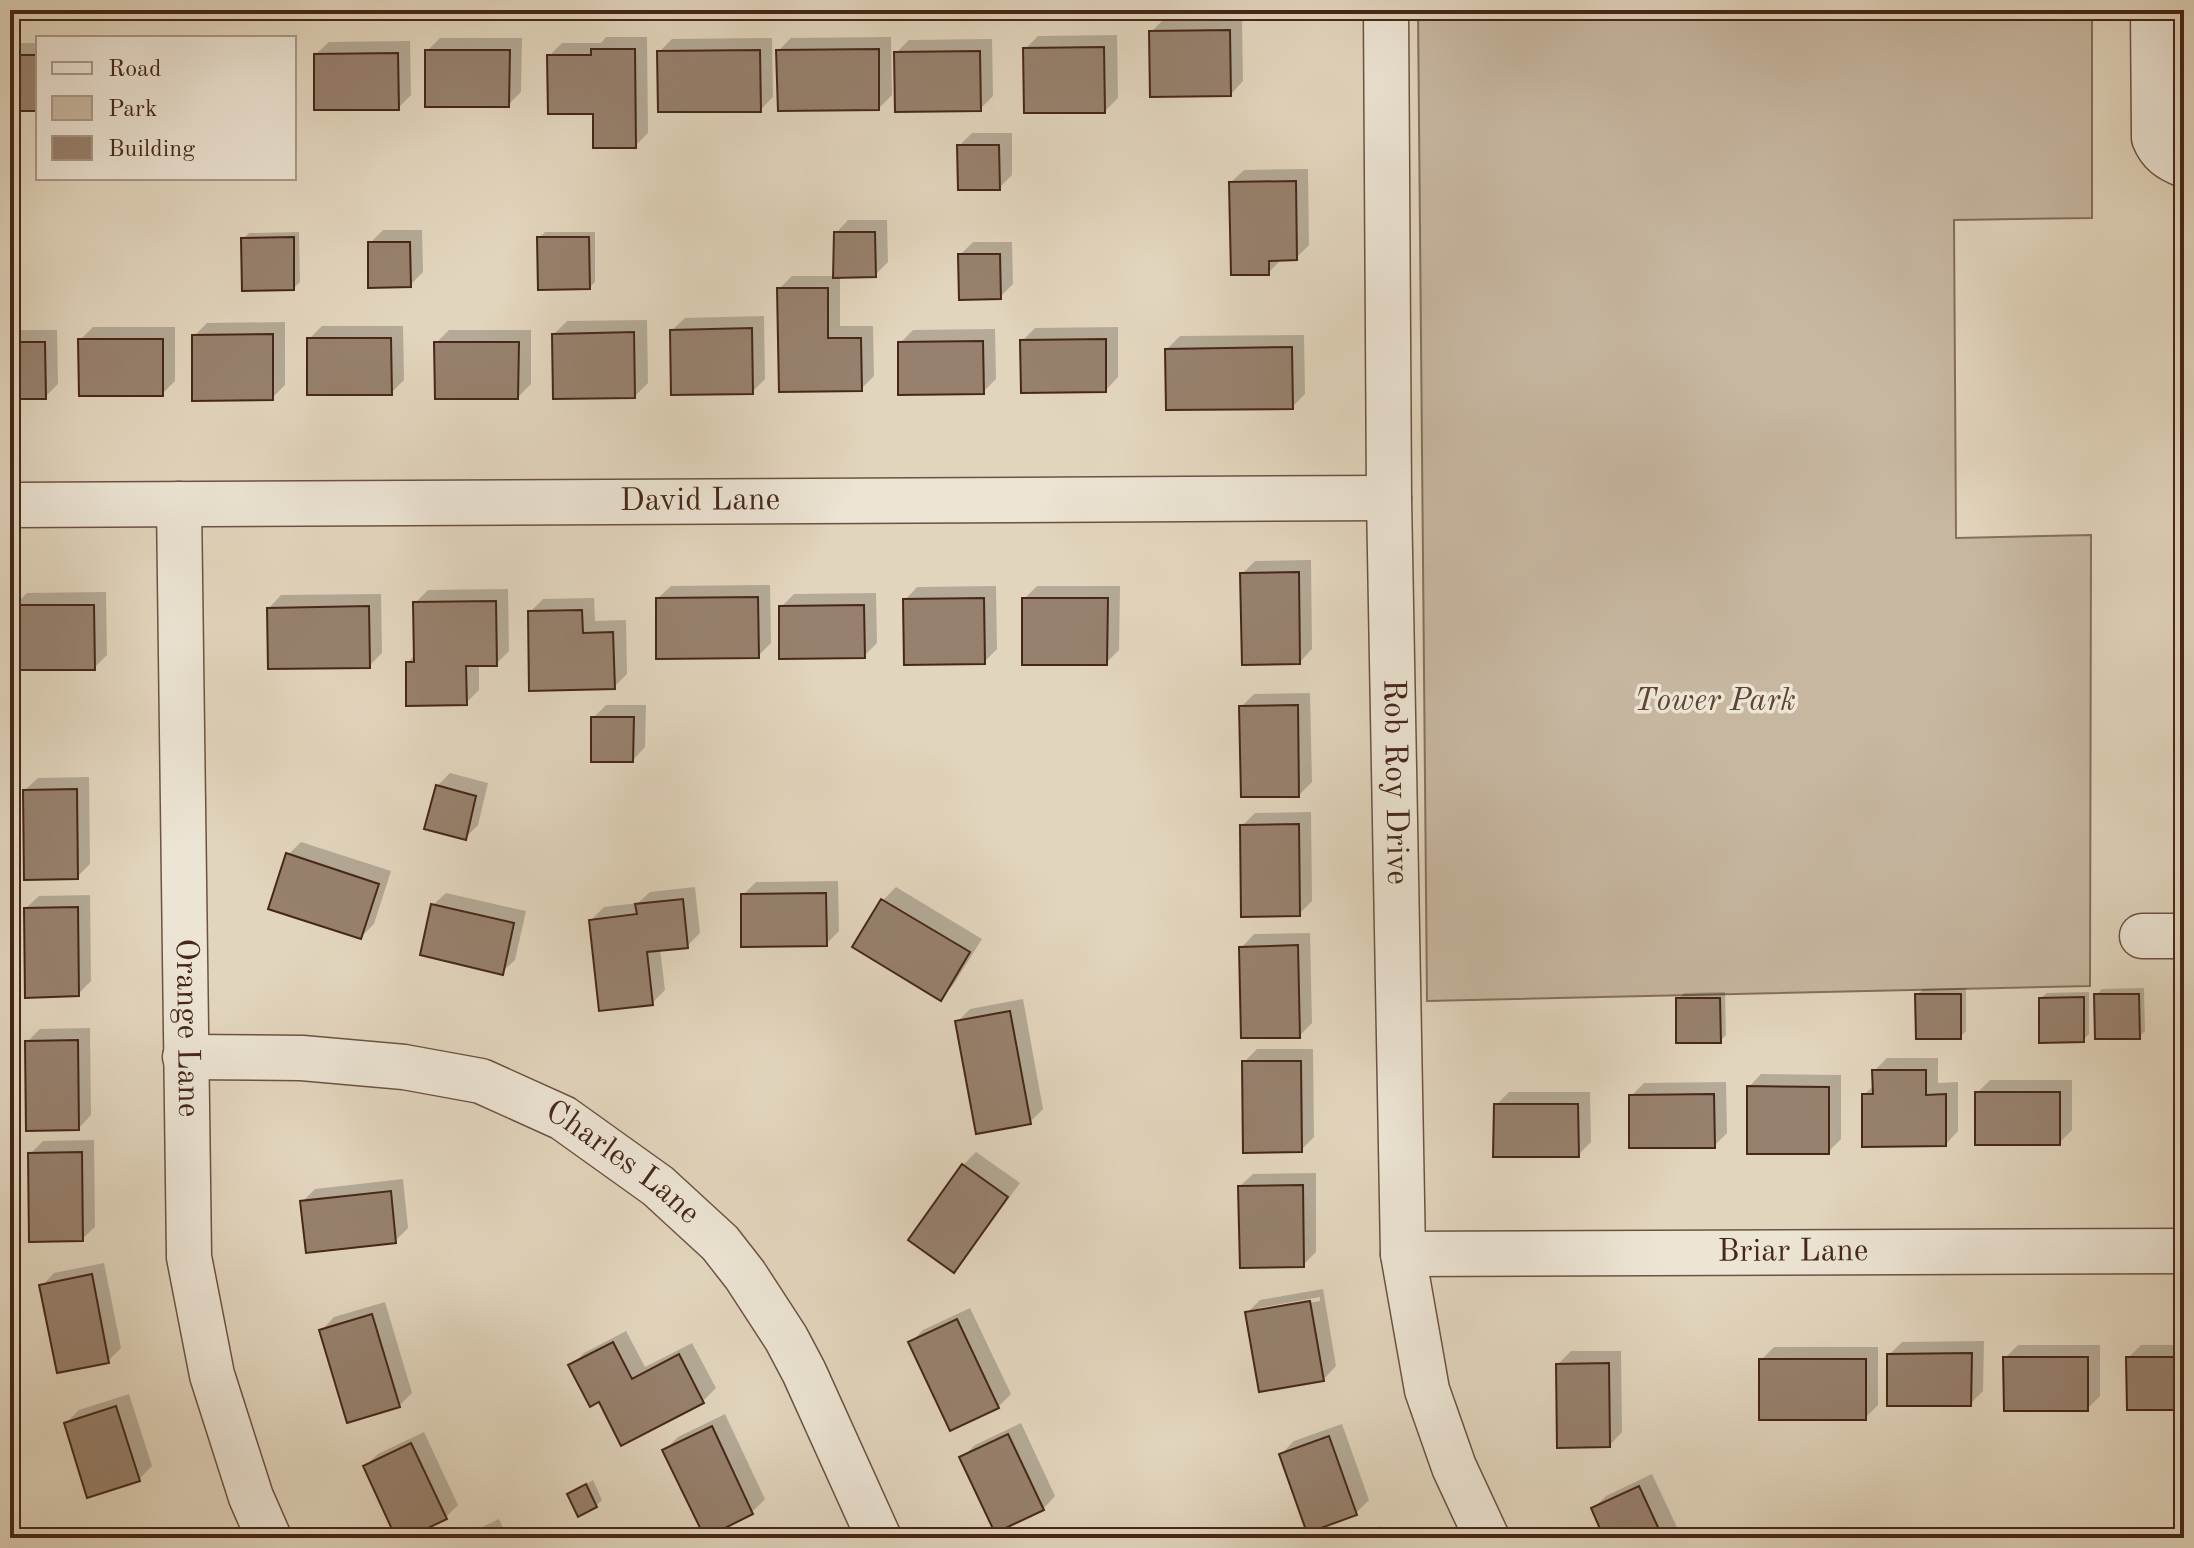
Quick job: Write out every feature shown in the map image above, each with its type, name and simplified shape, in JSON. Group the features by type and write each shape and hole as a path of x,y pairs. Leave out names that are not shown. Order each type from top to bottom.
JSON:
{"street":[{"name":"Rob Roy Drive","path":"1386,10 1389,498 1403,1254 1427,1390 1454,1467 1487,1538"},
{"path":"2153,10 2154,138 2159,150 2184,165"},
{"name":"David Lane","path":"10,505 1389,498"},
{"name":"Orange Lane","path":"179,504 189,1257 212,1375 251,1497 269,1538"},
{"name":"Charles Lane","path":"185,1057 302,1058 404,1067 481,1081 563,1118 679,1204 720,1243 745,1275 804,1372 879,1538"},
{"name":"Briar Lane","path":"1403,1254 2184,1251"}],"green space":[{"name":"Tower Park","path":"1418,10 2092,10 2092,218 1954,220 1956,538 2091,535 2090,986 1427,1001"}],"building":[{"path":"1230,30 1231,96 1150,97 1149,31"},
{"path":"1104,47 1105,113 1024,113 1023,48"},
{"path":"591,49 635,49 636,148 593,148 593,114 548,114 547,55 591,55"},
{"path":"879,49 879,110 778,111 776,50"},
{"path":"425,50 510,50 509,107 425,107"},
{"path":"760,50 761,112 658,112 657,51"},
{"path":"980,51 981,111 895,112 894,52"},
{"path":"398,53 399,110 314,110 314,54"},
{"path":"10,55 36,55 36,111 10,111"},
{"path":"957,145 999,145 1000,190 958,190"},
{"path":"1296,181 1297,260 1269,261 1269,275 1231,275 1229,182"},
{"path":"834,232 875,232 876,277 833,278"},
{"path":"294,237 294,290 242,291 241,238"},
{"path":"537,237 589,237 590,289 538,290"},
{"path":"368,242 410,242 411,287 368,288"},
{"path":"958,254 1000,254 1001,299 959,300"},
{"path":"777,288 828,288 828,338 861,338 862,391 779,392"},
{"path":"752,328 753,394 671,395 670,330"},
{"path":"634,332 635,398 553,399 552,334"},
{"path":"273,334 273,400 192,401 192,335"},
{"path":"307,338 391,338 392,395 307,395"},
{"path":"78,339 163,339 163,396 79,396"},
{"path":"1106,339 1106,392 1021,393 1020,340"},
{"path":"983,341 984,394 898,395 898,342"},
{"path":"10,342 45,342 46,399 10,399"},
{"path":"434,342 519,342 518,399 435,399"},
{"path":"1292,347 1293,409 1166,410 1165,349"},
{"path":"1299,572 1300,664 1242,665 1240,573"},
{"path":"758,597 759,658 656,659 656,598"},
{"path":"984,598 985,664 904,665 903,599"},
{"path":"1022,598 1108,598 1107,665 1022,665"},
{"path":"496,601 497,666 466,666 467,705 406,706 406,662 414,662 413,602"},
{"path":"12,605 94,605 95,670 12,670"},
{"path":"864,605 865,658 779,659 779,606"},
{"path":"369,606 370,668 268,669 267,608"},
{"path":"582,610 583,633 613,632 615,689 529,691 528,611"},
{"path":"1298,705 1299,797 1241,797 1239,706"},
{"path":"591,717 634,717 633,762 591,762"},
{"path":"436,785 476,796 466,840 424,829"},
{"path":"77,789 78,879 24,880 23,790"},
{"path":"1299,824 1300,916 1241,917 1240,825"},
{"path":"286,853 379,884 361,939 268,909"},
{"path":"826,893 827,946 741,947 741,894"},
{"path":"683,899 688,948 647,952 653,1005 599,1011 589,920 637,914 635,904"},
{"path":"881,899 970,952 941,1001 852,947"},
{"path":"431,904 514,923 503,975 420,955"},
{"path":"78,907 79,996 25,998 24,908"},
{"path":"1298,945 1300,1038 1241,1038 1239,947"},
{"path":"1915,994 1961,994 1961,1039 1916,1039"},
{"path":"2094,994 2139,994 2140,1039 2095,1039"},
{"path":"2084,997 2084,1042 2039,1043 2039,998"},
{"path":"1676,998 1720,998 1721,1043 1676,1043"},
{"path":"1010,1011 1031,1124 976,1134 955,1021"},
{"path":"78,1040 79,1130 26,1131 25,1041"},
{"path":"1242,1061 1301,1061 1302,1152 1243,1153"},
{"path":"1872,1070 1926,1070 1926,1095 1946,1094 1946,1146 1862,1147 1862,1094 1873,1094"},
{"path":"1747,1086 1829,1087 1829,1154 1747,1154"},
{"path":"1975,1092 2060,1092 2060,1145 1975,1145"},
{"path":"1714,1094 1715,1148 1629,1148 1629,1095"},
{"path":"1494,1104 1578,1104 1579,1157 1493,1157"},
{"path":"82,1152 83,1241 29,1242 28,1153"},
{"path":"962,1164 1008,1197 954,1273 908,1240"},
{"path":"1303,1185 1304,1267 1240,1268 1238,1186"},
{"path":"391,1191 396,1243 306,1253 300,1201"},
{"path":"92,1274 109,1363 57,1373 39,1285"},
{"path":"1310,1301 1324,1381 1259,1392 1245,1312"},
{"path":"372,1314 400,1407 347,1423 319,1330"},
{"path":"957,1319 999,1408 950,1431 908,1342"},
{"path":"613,1342 632,1379 679,1354 704,1403 621,1446 599,1402 590,1407 568,1365"},
{"path":"1972,1353 1971,1406 1887,1406 1887,1354"},
{"path":"2003,1357 2088,1357 2088,1411 2004,1411"},
{"path":"2126,1357 2184,1357 2184,1410 2127,1410"},
{"path":"1759,1359 1866,1359 1866,1420 1759,1420"},
{"path":"1609,1363 1610,1447 1557,1448 1556,1364"},
{"path":"116,1406 140,1481 87,1498 64,1423"},
{"path":"712,1426 753,1514 705,1538 662,1450"},
{"path":"1008,1434 1044,1510 995,1533 959,1457"},
{"path":"1329,1436 1357,1515 1307,1533 1279,1454"},
{"path":"411,1443 447,1519 407,1538 396,1538 363,1466"},
{"path":"586,1484 597,1507 578,1517 567,1494"},
{"path":"1639,1486 1663,1538 1604,1538 1591,1508"}]}
